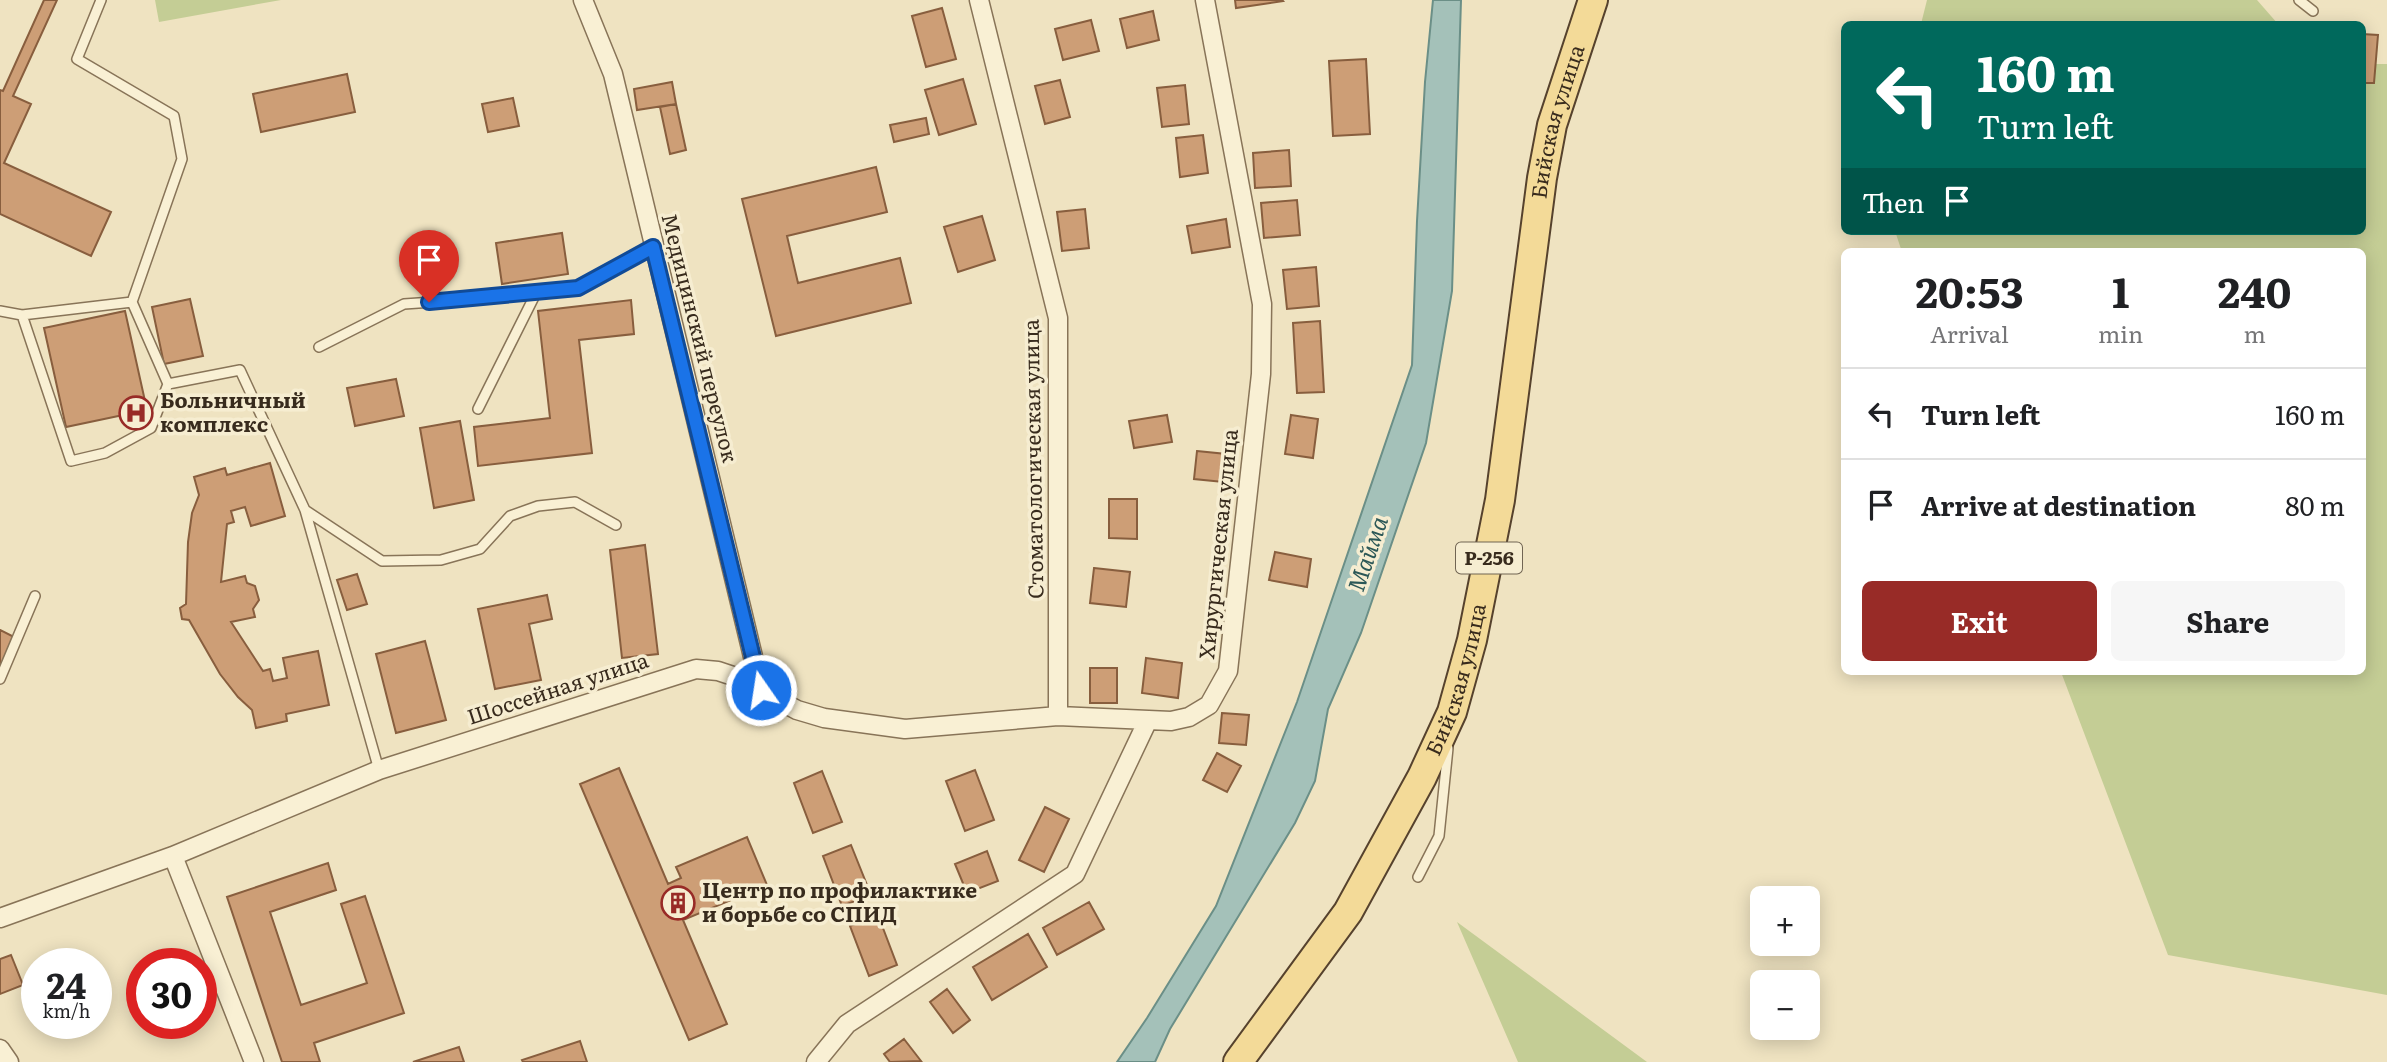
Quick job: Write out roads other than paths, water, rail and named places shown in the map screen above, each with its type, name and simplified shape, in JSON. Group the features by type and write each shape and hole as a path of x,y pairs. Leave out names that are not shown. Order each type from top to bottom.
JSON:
{"main road":[{"name":"Бийская улица","path":"1238,1062 1348,912 1422,777 1452,712 1472,640 1500,500 1549,138 1593,0"}],"street":[{"name":"Медицинский переулок","path":"583,0 613,74 761,690"},
{"name":"Стоматологическая улица","path":"979,0 1058,318 1058,716"},
{"name":"Хирургическая улица","path":"1148,720 1171,721 1189,717 1209,705 1228,671 1261,374 1262,304 1205,0"},
{"name":"Шоссейная улица","path":"0,918 173,856 379,770 696,669 718,671 736,677 797,710 824,719 905,729 1058,716 1148,720"},
{"path":"816,1062 847,1024 1075,874 1148,720"},
{"path":"173,856 254,1062"},
{"path":"0,1049 9,1062"}],"lane":[{"path":"22,315 71,461 105,453 151,428 168,384 132,302 182,159 174,116 77,59 101,0"},
{"path":"2299,0 2313,11"},
{"path":"319,347 404,304 578,288 653,247"},
{"path":"478,409 536,293"},
{"path":"0,311 22,315 132,302"},
{"path":"168,384 240,370 305,510 379,770"},
{"path":"305,510 382,561 441,561 480,549 510,516 538,506 575,502 616,525"},
{"path":"0,679 35,596"},
{"path":"1418,877 1438,836 1452,712"}],"water":[{"name":"Майма","path":"1433,0 1461,0 1452,291 1426,443 1361,633 1328,709 1315,781 1295,823 1170,1029 1155,1062 1117,1062 1216,906 1297,702 1412,365 1417,221"}],"place":[{"name":"Больничный комплекс","path":"136,413"},
{"name":"Центр по профилактике и борьбе со СПИД","path":"678,903"}]}
